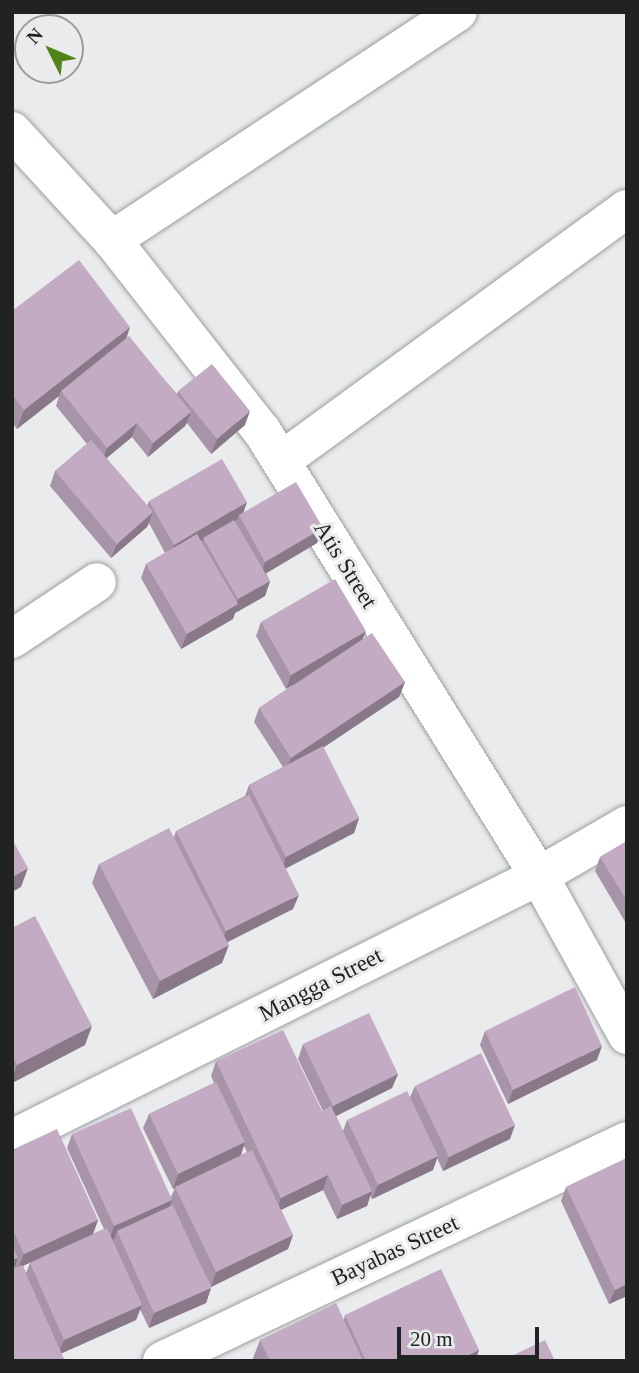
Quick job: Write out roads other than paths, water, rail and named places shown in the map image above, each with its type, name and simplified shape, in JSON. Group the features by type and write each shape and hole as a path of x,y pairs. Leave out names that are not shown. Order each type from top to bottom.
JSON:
{"street":[{"path":"112,240 458,12"},
{"name":"Atis Street","path":"12,131 112,240 262,431 539,876 627,1035"},
{"path":"281,461 627,209"},
{"path":"12,639 97,582"},
{"name":"Mangga Street","path":"12,1139 539,876 627,825"},
{"name":"Bayabas Street","path":"162,1361 627,1141"}]}
